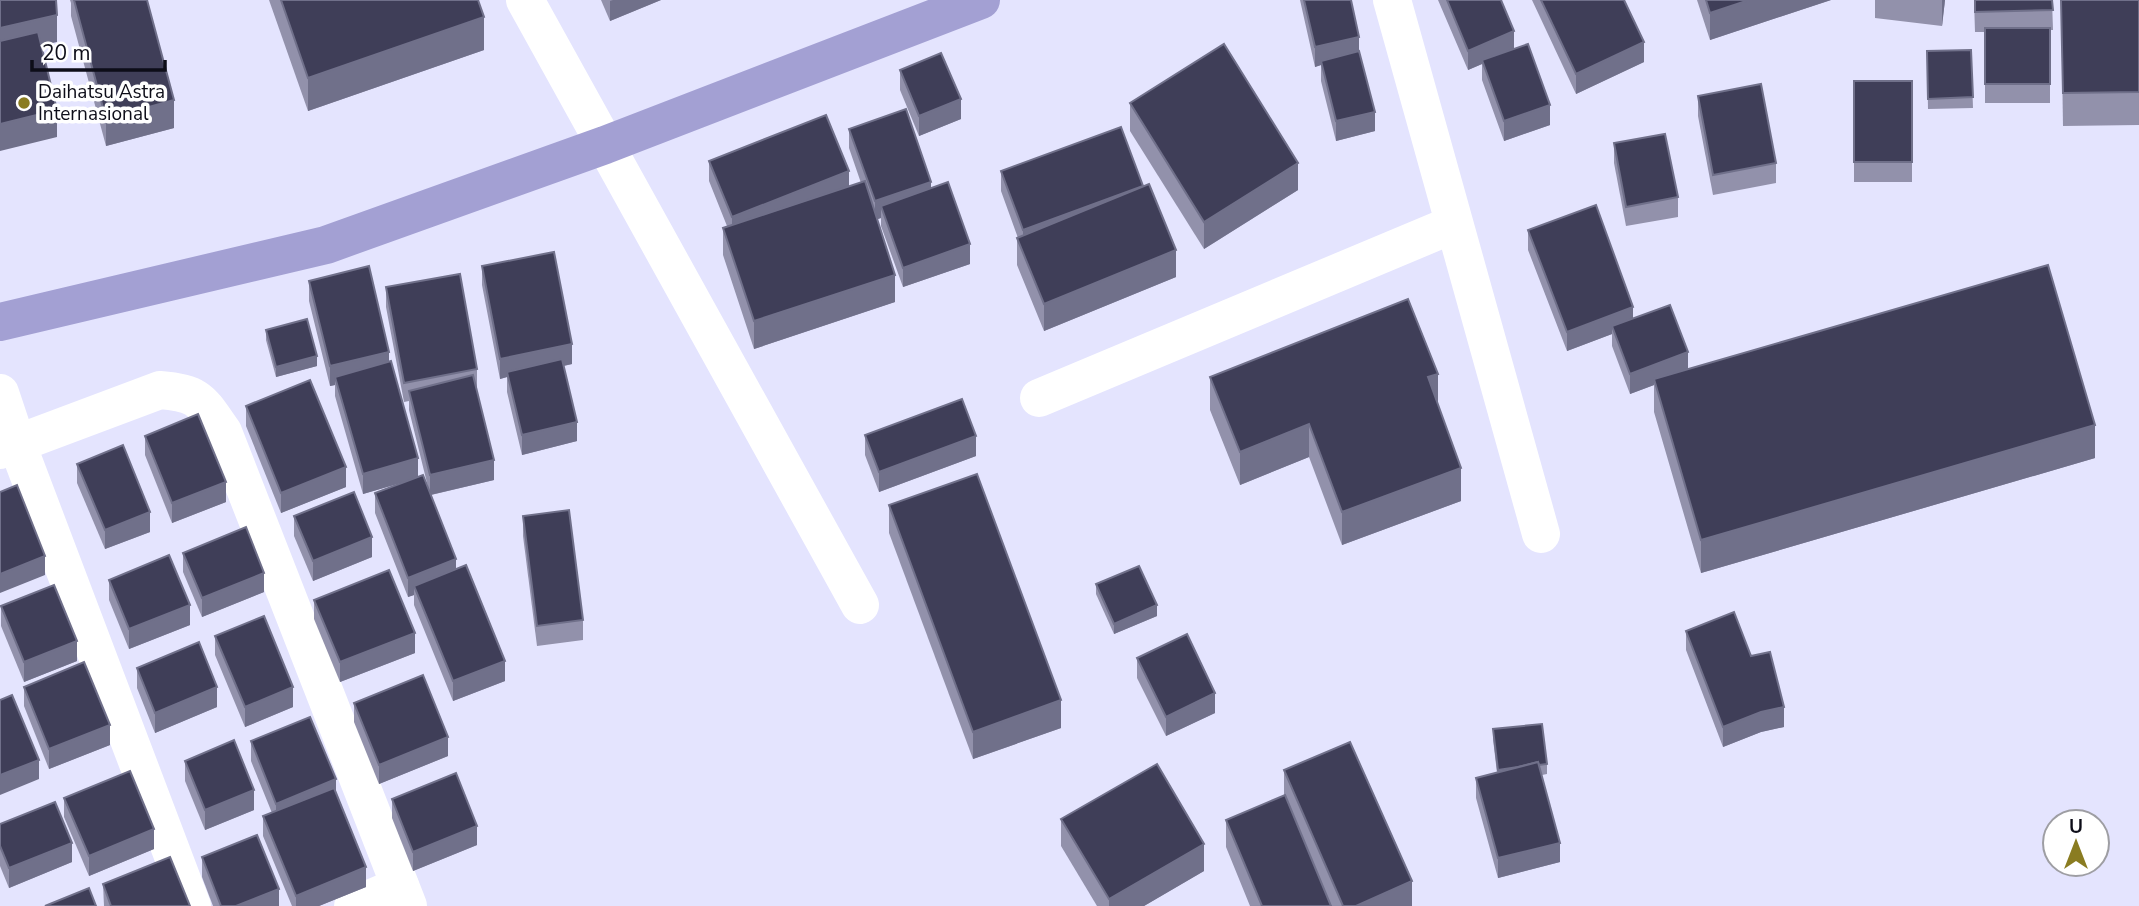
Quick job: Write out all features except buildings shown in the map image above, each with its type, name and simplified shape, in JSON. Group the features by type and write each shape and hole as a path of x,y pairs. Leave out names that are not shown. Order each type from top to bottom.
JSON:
{"highway":[{"path":"0,322 326,245 605,145 981,0"}],"street":[{"path":"525,0 860,605"},
{"path":"1392,0 1541,534"},
{"path":"1039,398 1454,224"},
{"path":"8,447 160,390 183,392 200,400 223,432 404,896 353,906"},
{"path":"0,393 8,447 192,906"}],"place":[{"name":"Daihatsu Astra Internasional","path":"24,103"}]}
